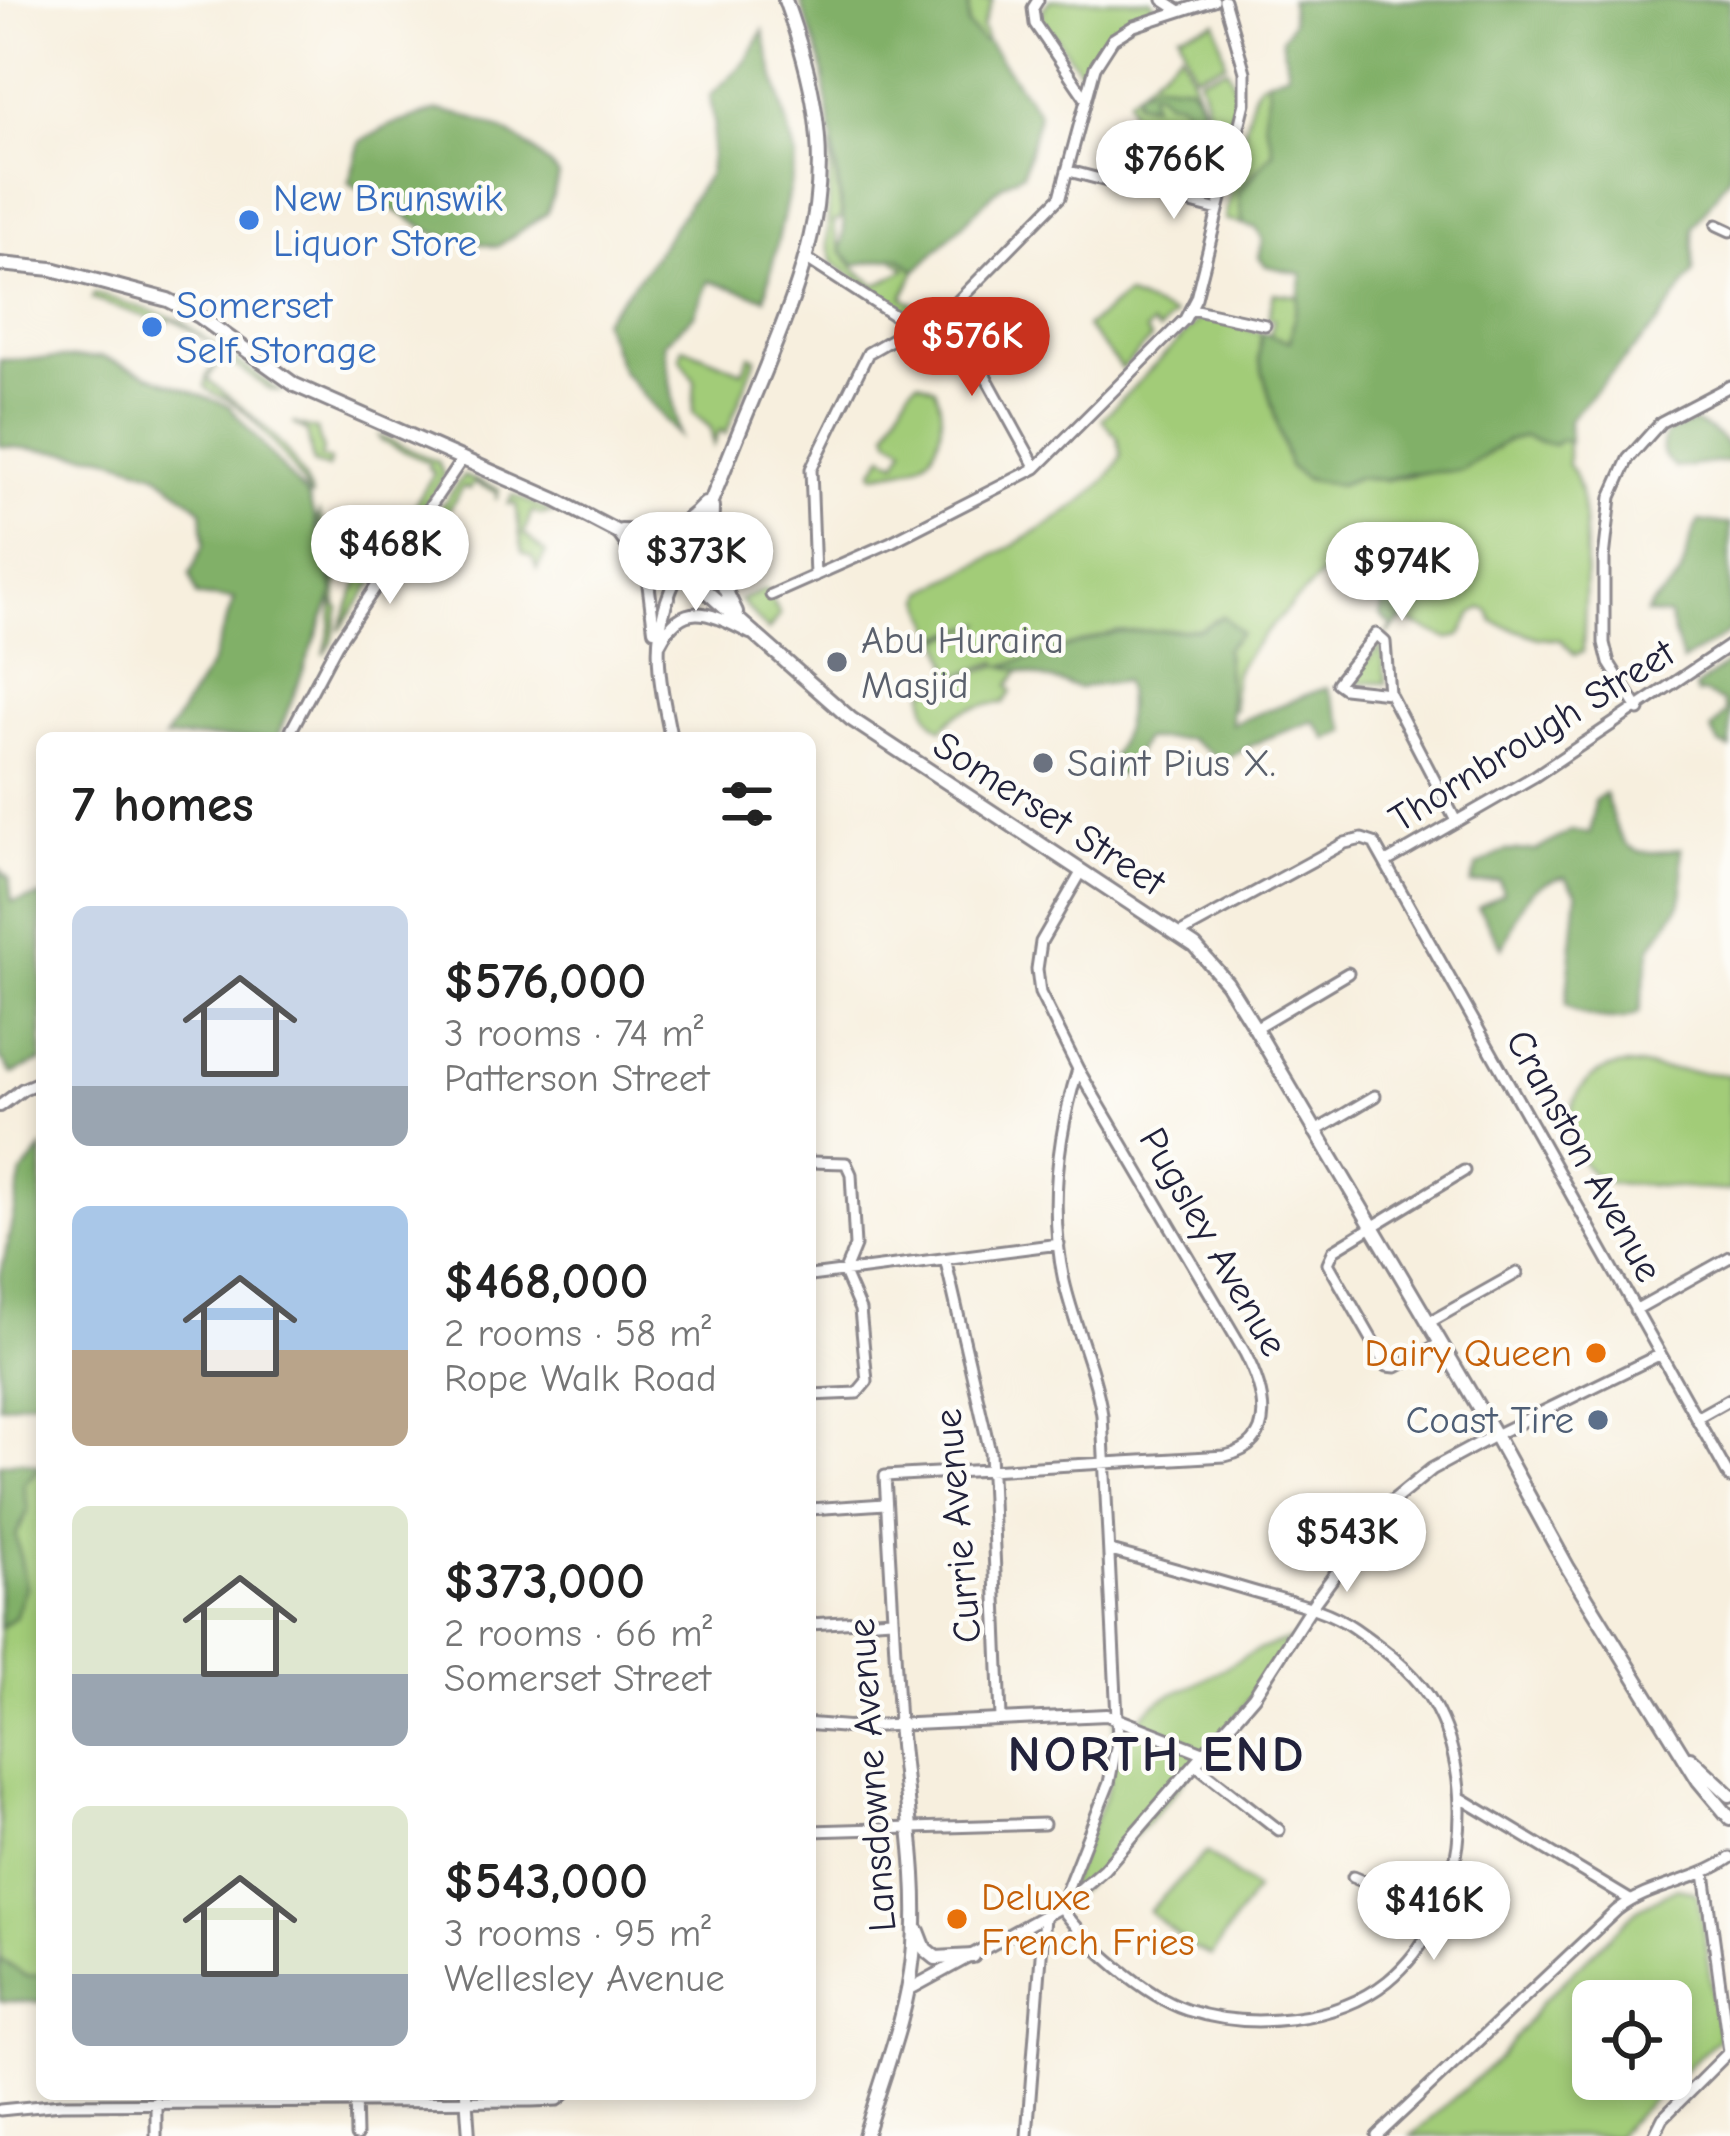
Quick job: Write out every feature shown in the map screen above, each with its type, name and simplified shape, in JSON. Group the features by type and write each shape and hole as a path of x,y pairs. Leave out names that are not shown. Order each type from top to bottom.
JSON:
{"main road":[{"path":"680,570 788,313 820,201 819,130 811,83 785,0"},
{"name":"Somerset Street","path":"0,264 52,268 168,300 199,316 295,385 616,531 680,570 851,719 1179,934 1218,971 1256,1028 1568,1568 1699,1781 1730,1818"},
{"path":"616,531 666,531 681,526 714,494"},
{"path":"714,494 711,560 742,623"},
{"name":"Lansdowne Avenue","path":"865,2136 908,1990 915,1923 899,1723"},
{"name":"Somerset Street","path":"1676,1744 1730,1795"},
{"path":"915,1923 930,1955 950,1960 973,1956"}],"street":[{"path":"1038,0 1035,24 1086,99"},
{"path":"1163,0 1180,11"},
{"path":"815,576 813,464 868,353 948,308 1060,197 1099,57 1113,39 1134,26 1214,0"},
{"path":"771,595 1036,468 1191,309 1246,94 1245,72 1224,0"},
{"path":"1070,171 1218,210"},
{"path":"1717,225 1730,231"},
{"path":"807,259 912,327"},
{"path":"948,308 1036,468"},
{"path":"1191,309 1265,325"},
{"path":"1639,710 1609,663 1604,643 1604,558 1611,497 1628,459 1661,422 1730,386"},
{"path":"290,732 334,650 463,458"},
{"path":"616,531 647,573 669,732"},
{"path":"656,651 663,611 680,570"},
{"path":"656,651 669,628 691,614 715,616 754,635"},
{"path":"1389,693 1337,683 1376,634 1385,642 1389,693 1456,821"},
{"name":"Thornbrough Street","path":"1179,934 1345,843 1370,841 1386,862 1639,710 1730,645"},
{"name":"Cranston Avenue","path":"1386,862 1730,1478"},
{"name":"Pugsley Avenue","path":"885,1477 1243,1452 1258,1432 1262,1386 1078,1069 1040,993 1036,969 1046,930 1082,871"},
{"path":"1256,1028 1348,973"},
{"path":"1060,1907 1109,1783 1118,1738 1100,1400 1064,1281 1059,1244 1060,1149 1078,1069"},
{"path":"0,1106 36,1085"},
{"path":"1314,1132 1375,1096"},
{"path":"816,1162 840,1161 849,1168 854,1246 844,1273 860,1310 867,1385 857,1393 816,1395"},
{"path":"1439,1344 1396,1367 1383,1363 1328,1263 1334,1250 1464,1171"},
{"path":"816,1275 1059,1244"},
{"path":"1635,1310 1730,1258"},
{"name":"Currie Avenue","path":"946,1262 956,1321 981,1402 991,1468 1001,1718"},
{"path":"1428,1323 1517,1273"},
{"path":"908,1990 1044,1917 1104,1868 1254,1696 1359,1537 1394,1498 1432,1468 1659,1354"},
{"path":"1696,1418 1730,1399"},
{"name":"Lansdowne Avenue","path":"885,1477 899,1723"},
{"path":"816,1509 885,1504"},
{"path":"1060,1907 1072,1924 1160,1997 1198,2012 1268,2019 1325,2012 1372,1992 1416,1950 1436,1912 1456,1852 1461,1798 1445,1732 1420,1684 1354,1628 1311,1607 1111,1550"},
{"path":"816,1624 892,1619"},
{"path":"816,1724 1116,1716 1200,1758 1279,1830"},
{"path":"1461,1798 1630,1900"},
{"path":"816,1831 1044,1825"},
{"path":"1377,2136 1630,1900 1705,1873 1730,1858"},
{"path":"1654,2136 1663,2118 1730,2051 1705,1873"},
{"path":"1353,1877 1436,1912"},
{"path":"1027,2136 1044,1917"},
{"path":"0,2110 61,2104 256,2100"},
{"path":"356,2100 356,2136"},
{"path":"466,2100 470,2136"},
{"path":"156,2102 156,2136"}],"green space":[{"path":"800,0 969,0 968,26 987,41 1039,114 1023,173 1003,184 916,271 899,257 854,265 841,251 844,227 822,64"},
{"path":"969,0 993,0 982,27 987,41 968,26"},
{"path":"1050,0 1151,0 1155,6 1109,35 1082,74 1043,19 1042,10"},
{"path":"1290,0 1730,0 1730,174 1693,228 1693,273 1658,323 1569,420 1570,442 1561,440 1554,445 1524,437 1506,441 1461,471 1407,473 1385,480 1356,478 1339,485 1305,479 1289,466 1259,359 1261,333 1290,341 1302,274 1266,266 1259,257 1263,240 1256,228 1243,224 1238,192 1273,152 1264,117 1267,80 1288,72 1282,38 1292,22"},
{"path":"1216,22 1226,63 1194,74 1179,33"},
{"path":"763,31 796,159 765,298 709,281 695,314 664,343 679,436 622,371 602,320 644,271 709,173 714,124 710,96 746,61"},
{"path":"1181,51 1204,108 1194,89 1156,82 1136,102 1147,105 1155,90 1180,102 1197,120 1205,116 1196,142 1163,157 1135,134 1128,99"},
{"path":"1227,68 1237,92 1215,187 1199,190 1155,179 1166,163 1202,144 1208,111 1199,77"},
{"path":"1267,80 1264,117 1273,152 1238,191 1243,224 1225,220 1253,94"},
{"path":"1156,82 1190,85 1201,102 1204,119 1191,118 1180,102 1166,100 1155,90 1150,92 1152,104 1136,102 1137,91"},
{"path":"438,110 505,131 546,162 559,176 547,213 497,247 435,234 349,183 360,142 391,125"},
{"path":"831,145 842,218 834,222 835,232 842,251 877,285 906,269 892,258 899,257 916,271 903,297 924,310 902,310 833,263 827,243"},
{"path":"94,293 180,320 280,391 271,390 224,358 207,379 254,417 280,444 312,496 251,418 205,387 206,377 216,362 214,345 170,318 167,324 92,299"},
{"path":"1274,293 1298,296 1290,342 1270,336 1274,319 1268,318"},
{"path":"1126,295 1174,315 1159,331 1152,325 1146,331 1151,339 1122,369 1086,327"},
{"path":"1204,315 1261,333 1259,359 1289,466 1305,479 1339,485 1356,478 1385,480 1473,464 1506,441 1568,439 1568,465 1576,479 1584,526 1583,652 1575,655 1561,640 1539,638 1493,622 1488,610 1481,608 1460,636 1448,639 1403,619 1403,594 1423,569 1389,546 1365,542 1317,580 1255,645 1236,673 1235,709 1231,711 1223,617 1200,629 1115,632 1006,666 1020,670 1008,686 1012,691 1004,703 969,709 942,729 937,725 928,713 925,691 999,665 953,677 941,639 985,623 936,637 923,599 925,592 1034,533 1088,496 1121,456 1118,438 1102,419"},
{"path":"683,347 742,371 750,355 756,358 726,434 720,430 713,445 711,428 693,413 695,381 680,357"},
{"path":"102,357 229,406 309,499 334,591 279,732 169,732 211,664 234,599 197,596 190,574 204,544 202,510 156,473 105,456 0,446 0,360"},
{"path":"918,381 935,388 938,397 941,427 935,447 917,465 875,475 884,455 897,462 905,447 890,438 888,431 910,387"},
{"path":"1693,422 1719,436 1730,461 1675,468 1670,464 1663,452 1666,434"},
{"path":"293,423 317,430 321,457 330,461 328,468 313,463 307,432"},
{"path":"379,436 438,462 444,476 393,554 390,545 434,473 429,463"},
{"path":"463,476 499,489 496,500 497,492 474,483 470,489 463,487 441,523 436,514"},
{"path":"513,495 553,513 532,511 524,534 546,553 537,569 532,557 522,552 516,504 508,504"},
{"path":"319,513 339,566 339,608 332,642 324,655 335,564 317,519"},
{"path":"1699,521 1730,524 1730,632 1682,662 1669,616 1646,614 1679,577"},
{"path":"357,540 386,564 339,631 365,565 357,560"},
{"path":"1392,586 1403,594 1403,619 1387,635 1392,626 1380,616 1386,588"},
{"path":"766,589 780,615 768,631 740,600"},
{"path":"1223,616 1241,633 1225,649 1232,724 1327,687 1347,731 1328,740 1314,721 1222,761 1189,739 1144,739 1123,775 1104,771 1124,728 1124,681 1079,688 1003,666 1115,632 1200,629"},
{"path":"1381,645 1386,683 1353,683 1352,678"},
{"path":"1730,661 1730,749 1719,744 1711,730 1726,712 1723,702 1697,694 1695,688"},
{"path":"1605,793 1626,844 1646,852 1681,848 1683,892 1680,905 1651,947 1639,1013 1612,1019 1592,1017 1566,1005 1577,893 1565,877 1530,894 1502,948 1478,907 1503,893 1499,880 1471,884 1477,866 1505,851 1537,850 1572,830 1590,834 1594,801"},
{"path":"0,869 9,879 12,902 36,897 36,1064 12,1074 0,1058"},
{"path":"1627,1065 1730,1075 1730,1191 1610,1183 1590,1171 1571,1136 1576,1097 1605,1070"},
{"path":"36,1156 36,1399 0,1406 0,1279 22,1173"},
{"path":"20,1461 36,1465 36,1471 24,1484 28,1510 16,1536 26,1587 15,1617 0,1628 0,1464"},
{"path":"36,1467 36,2002 0,2001 0,1474"},
{"path":"1290,1640 1184,1781 1060,1907 1110,1783 1116,1716 1135,1724 1167,1697 1256,1651"},
{"path":"1207,1852 1255,1890 1211,1956 1192,1948 1149,1911"},
{"path":"1677,1888 1698,1896 1719,2037 1692,2063 1692,1980 1572,1980 1572,2100 1653,2100 1615,2136 1411,2136 1500,2057 1542,2002 1639,1908"},
{"path":"0,1959 26,1976 36,1975 36,2002 0,2001"}],"place":[{"name":"New Brunswik Liquor Store","path":"249,220"},
{"name":"Somerset Self Storage","path":"152,327"},
{"name":"Abu Huraira Masjid","path":"837,662"},
{"name":"Saint Pius X.","path":"1043,763"},
{"name":"Dairy Queen","path":"1596,1353"},
{"name":"Coast Tire","path":"1598,1420"},
{"name":"Deluxe French Fries","path":"957,1919"}],"district":[{"name":"NORTH END","path":"1157,1754"}]}
